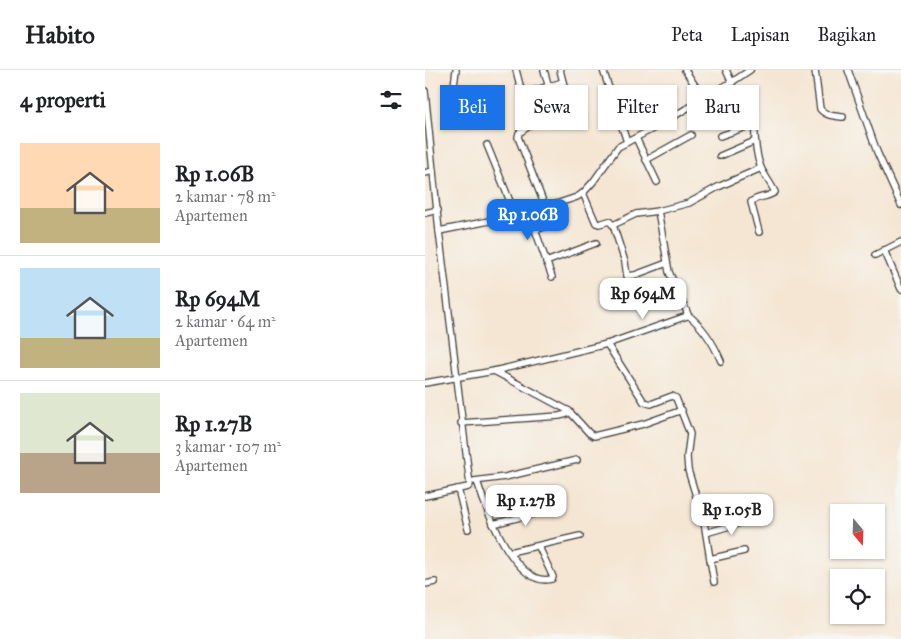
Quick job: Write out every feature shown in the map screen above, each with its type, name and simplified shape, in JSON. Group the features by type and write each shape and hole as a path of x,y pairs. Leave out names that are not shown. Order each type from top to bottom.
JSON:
{"street":[{"path":"454,85 457,70"},
{"path":"515,70 519,85"},
{"path":"544,70 549,85"},
{"path":"560,70 564,85"},
{"path":"603,70 627,142"},
{"path":"685,70 695,85"},
{"path":"726,70 732,83"},
{"path":"728,85 750,70"},
{"path":"815,70 820,109 823,113 843,117"},
{"path":"848,70 877,152 901,205"},
{"path":"552,85 563,82"},
{"path":"425,91 439,231 469,482 468,487 425,496"},
{"path":"439,231 546,209 574,198 583,193 596,178 613,152 687,108"},
{"path":"524,130 518,136 546,209"},
{"path":"720,136 738,130"},
{"path":"755,130 755,141 761,168 775,192 772,195 753,199 751,202 759,232"},
{"path":"646,160 691,135"},
{"path":"636,138 657,182"},
{"path":"720,156 755,141"},
{"path":"487,145 516,216"},
{"path":"613,225 640,213 689,204 725,184 761,168"},
{"path":"425,173 433,171"},
{"path":"583,193 596,223 609,221 613,225 625,262 627,276 635,275 667,263"},
{"path":"425,213 438,210"},
{"path":"658,211 669,274 687,314 706,335 717,351 721,361"},
{"path":"529,213 552,277"},
{"path":"535,230 562,221"},
{"path":"875,255 901,242"},
{"path":"546,262 596,243"},
{"path":"884,250 901,289"},
{"path":"425,383 494,371 607,344 685,317 687,314"},
{"path":"607,344 644,402 651,404 674,396 682,410 690,437 687,457 688,470 706,532 714,582"},
{"path":"494,371 569,412 594,436 643,424 682,410"},
{"path":"461,423 559,416 569,412"},
{"path":"469,482 529,472 577,460"},
{"path":"477,481 493,524 510,552 527,573 542,580 552,579 553,577 539,547"},
{"path":"458,489 468,529"},
{"path":"493,524 553,509"},
{"path":"706,532 753,520"},
{"path":"510,552 539,547 580,536"},
{"path":"710,559 745,551"},
{"path":"425,584 435,582"}]}
